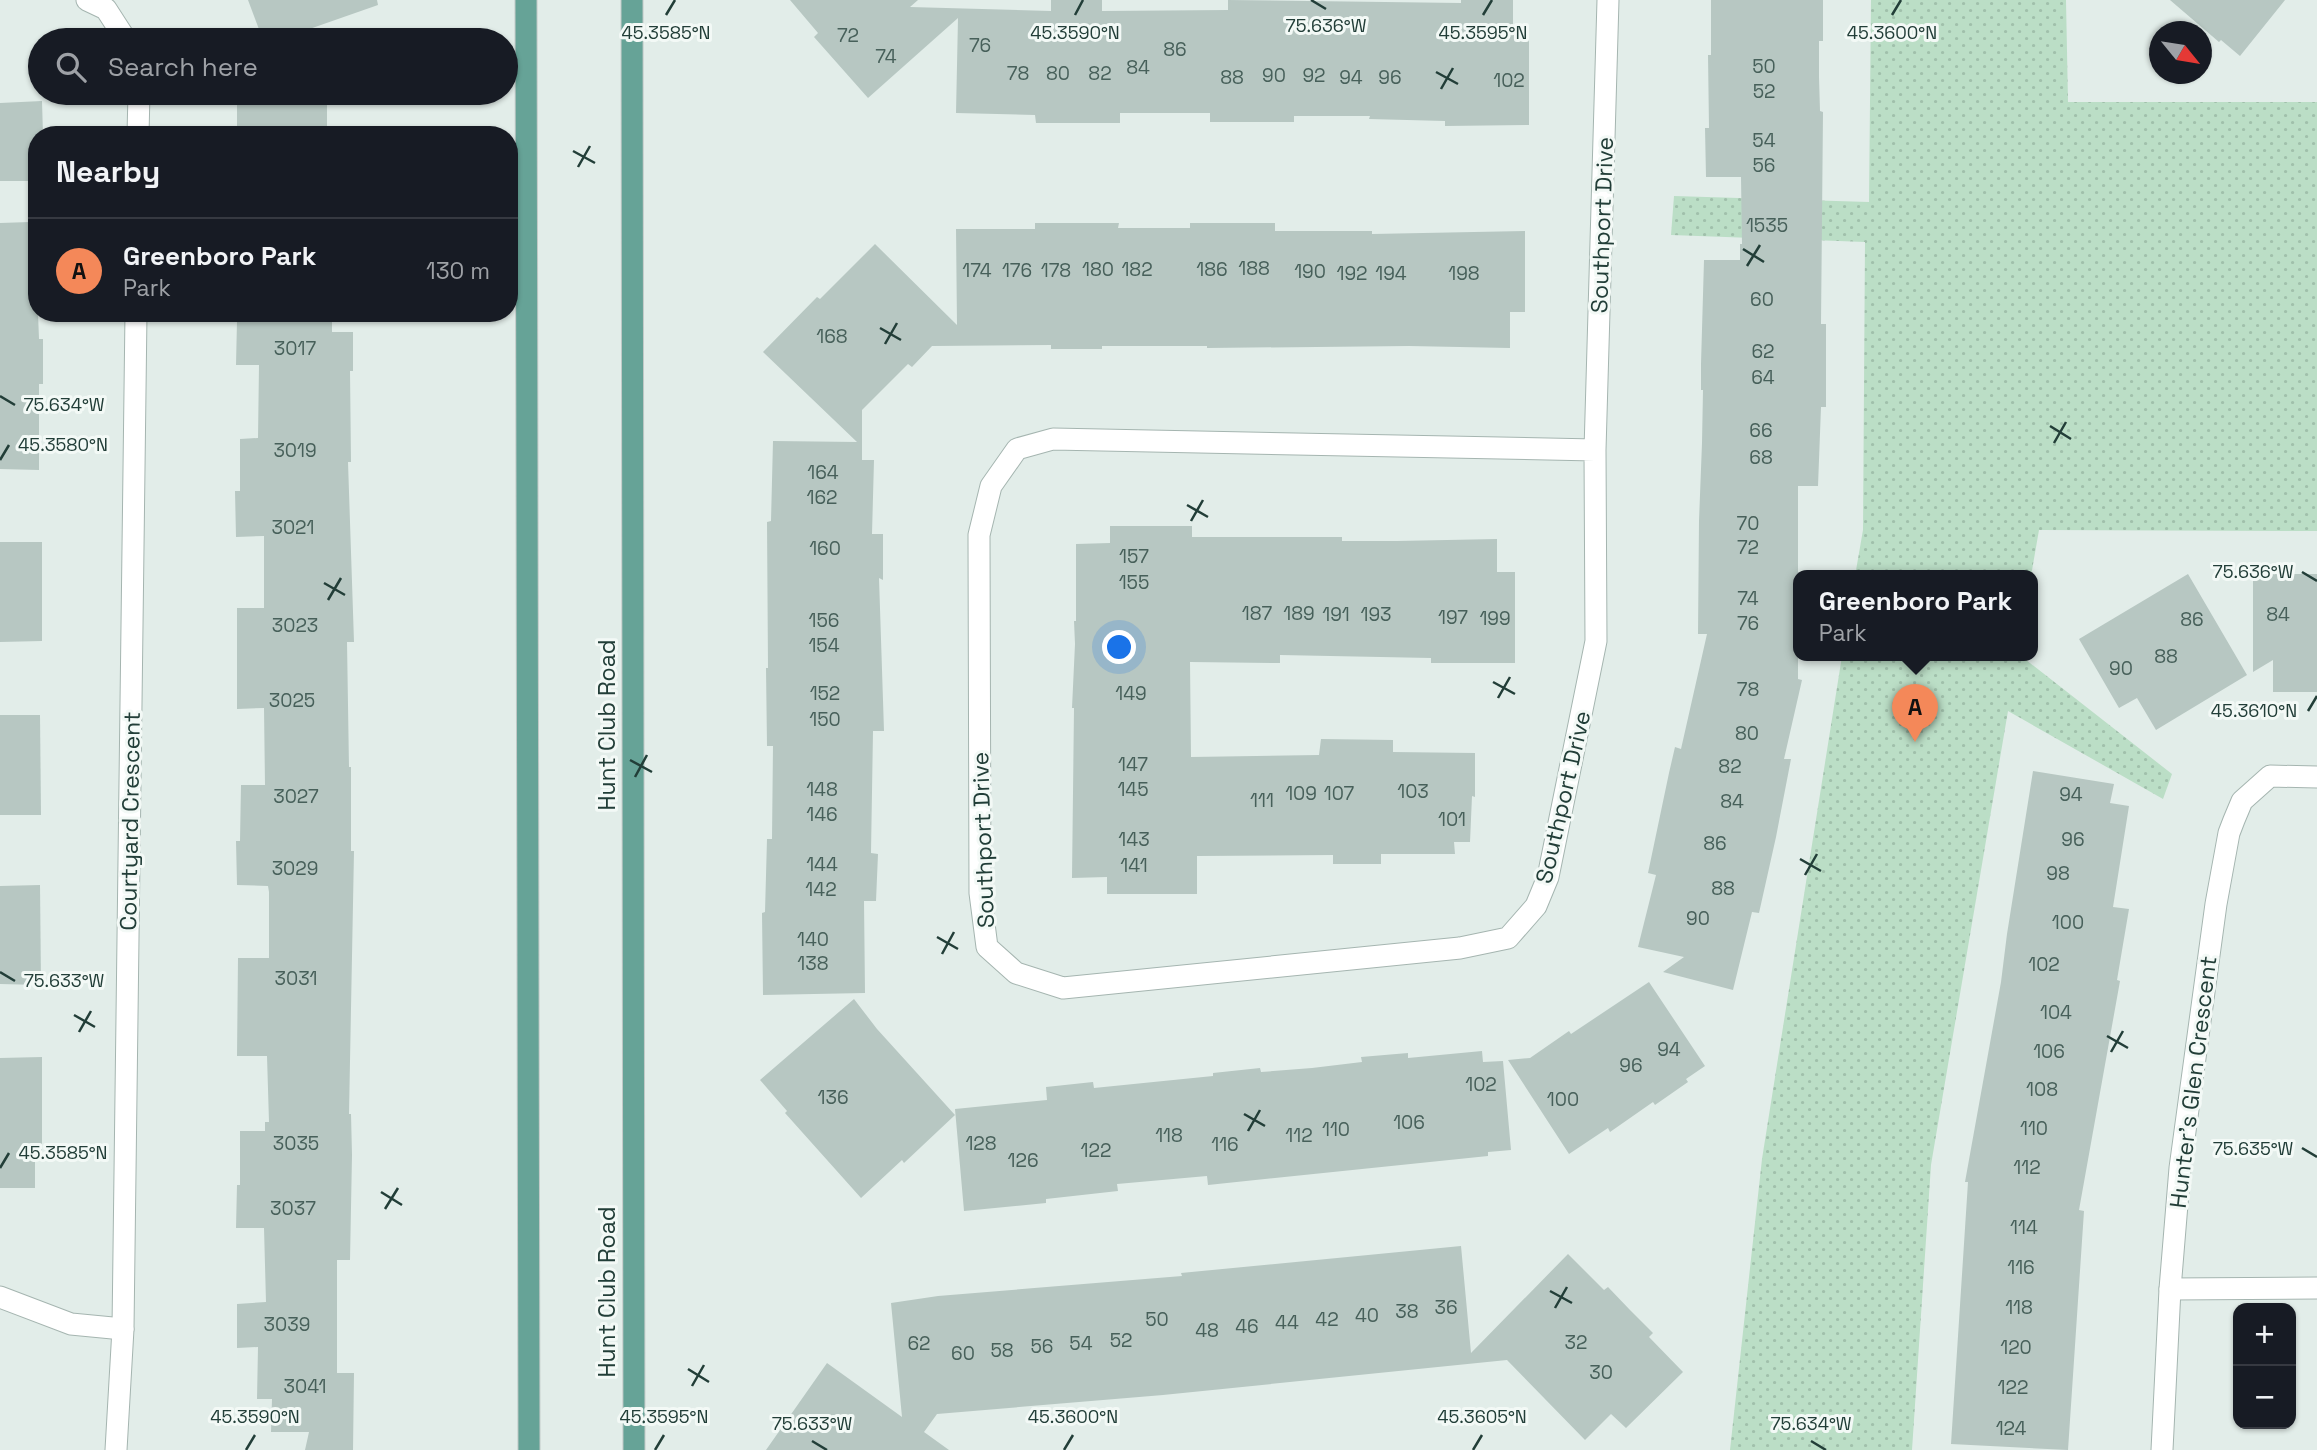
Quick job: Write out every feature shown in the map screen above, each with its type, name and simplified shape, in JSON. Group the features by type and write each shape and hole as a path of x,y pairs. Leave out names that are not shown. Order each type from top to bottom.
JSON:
{"main road":[{"path":"526,0 528,1450"},
{"name":"Hunt Club Road","path":"632,0 634,1450"}],"street":[{"path":"87,0 106,9 118,28"},
{"name":"Southport Drive","path":"1595,450 1053,439 1017,449 991,486 979,535 980,894 987,947 1016,973 1063,988 1460,948 1508,938 1536,906 1548,877 1597,641 1595,450 1608,0"},
{"path":"138,126 139,105"},
{"name":"Courtyard Crescent","path":"116,1450 123,1329 136,322"},
{"name":"Hunter's Glen Crescent","path":"2162,1450 2170,1289 2180,1168 2216,904 2229,833 2242,802 2270,776 2317,777"},
{"path":"2170,1289 2317,1288"},
{"path":"0,1297 71,1324 123,1329"}],"green space":[{"path":"1871,0 2066,0 2068,102 2317,102 2317,531 2039,530 2032,570 1856,570 1863,530 1865,242 1671,235 1674,196 1869,202"},
{"path":"1841,661 2027,661 2172,774 2163,799 2008,711 1931,1165 1912,1450 1730,1450 1762,1159"}],"building":[{"path":"248,0 377,0 378,5 312,28 258,28"},
{"path":"790,0 918,0 910,7 1051,11 1051,0 1102,0 1102,11 1228,10 1228,0 1461,3 1461,0 1513,0 1513,35 1529,35 1529,125 1445,126 1445,121 1369,119 1370,116 1294,116 1294,122 1210,122 1210,113 1120,113 1120,123 1036,123 1035,115 956,113 958,18 868,98 814,37 818,33"},
{"path":"1711,0 1823,0 1823,41 1819,41 1819,77 1820,111 1823,112 1821,324 1826,324 1826,407 1821,407 1818,486 1798,486 1798,570 1793,570 1793,661 1798,661 1798,679 1802,680 1784,759 1791,759 1776,837 1759,913 1752,912 1733,990 1663,972 1684,957 1638,947 1656,875 1648,873 1669,773 1675,747 1681,749 1707,634 1698,634 1704,260 1740,260 1742,244 1741,177 1706,177 1705,128 1709,128 1708,55 1711,55"},
{"path":"2170,0 2285,0 2240,56 2212,36 2212,21 2194,21"},
{"path":"28,102 28,105 42,105 43,126 28,126 28,181 0,181 0,103"},
{"path":"237,105 327,105 327,126 237,126"},
{"path":"28,222 28,322 38,322 39,339 43,339 43,384 39,384 39,470 0,469 0,223"},
{"path":"1035,223 1119,223 1118,228 1190,228 1190,223 1275,223 1275,231 1372,231 1372,234 1525,231 1525,312 1510,312 1510,348 1102,346 1102,349 1051,349 1051,345 932,346 912,367 908,364 862,410 862,460 874,460 872,534 883,534 883,580 879,578 884,731 873,731 871,853 878,854 876,901 864,901 865,993 763,995 762,913 765,912 767,839 772,839 773,746 767,746 766,668 767,522 771,521 773,441 857,442 763,352 817,297 820,299 875,244 957,325 956,229 1035,229"},
{"path":"237,322 332,322 332,332 353,332 353,371 350,371 351,462 348,462 354,642 347,642 351,851 354,851 349,1114 352,1155 350,1260 337,1260 337,1373 354,1373 353,1450 305,1450 309,1432 271,1432 272,1399 257,1399 258,1347 237,1348 237,1304 266,1302 264,1228 236,1228 237,1185 240,1185 240,1131 265,1131 265,1122 269,1122 267,1056 237,1056 238,958 269,958 269,892 268,886 237,885 236,841 240,841 241,785 265,785 264,708 237,709 237,608 264,608 264,536 236,537 235,491 240,491 240,439 258,438 259,365 236,365"},
{"path":"1110,526 1192,526 1192,537 1342,537 1342,541 1497,539 1497,572 1515,572 1515,663 1431,663 1431,658 1280,655 1280,663 1190,662 1191,757 1319,755 1321,739 1393,740 1393,752 1475,753 1475,797 1472,796 1470,842 1454,842 1455,854 1381,854 1381,864 1333,864 1333,855 1197,856 1197,894 1107,894 1107,877 1072,878 1076,544 1110,543"},
{"path":"0,542 42,542 42,641 0,642"},
{"path":"2188,574 2247,675 2156,730 2137,698 2119,708 2079,639"},
{"path":"2253,574 2317,574 2317,692 2273,692 2273,660 2253,672"},
{"path":"0,715 40,715 41,815 0,815"},
{"path":"2033,771 2114,784 2110,803 2129,806 2113,907 2129,909 2117,980 2120,981 2079,1210 2084,1211 2068,1450 1951,1444 1968,1182 1965,1182 2001,982"},
{"path":"40,885 41,985 0,984 0,886"},
{"path":"1649,982 1705,1066 1686,1079 1688,1082 1655,1105 1653,1102 1610,1132 1608,1128 1569,1154 1508,1060 1530,1058"},
{"path":"854,999 877,1029 955,1115 904,1163 902,1160 861,1198 785,1113 787,1111 760,1080"},
{"path":"1482,1051 1483,1062 1503,1061 1511,1150 1488,1152 1488,1156 1208,1185 1207,1176 1117,1184 1118,1191 1046,1199 1046,1203 964,1211 955,1109 1047,1100 1046,1087 1093,1082 1094,1088 1213,1076 1213,1073 1260,1068 1261,1072 1312,1068 1362,1062 1361,1057 1408,1053 1408,1058"},
{"path":"42,1057 42,1157 35,1157 35,1188 0,1188 0,1058"},
{"path":"1461,1246 1471,1353 1568,1254 1604,1290 1608,1287 1653,1333 1649,1337 1683,1372 1626,1428 1611,1414 1585,1440 1507,1360 1163,1395 937,1414 924,1432 949,1450 766,1450 827,1363 902,1417 891,1303 938,1296 1182,1276 1181,1273"}],"place":[{"name":"Greenboro Park","path":"1915,742"}]}
